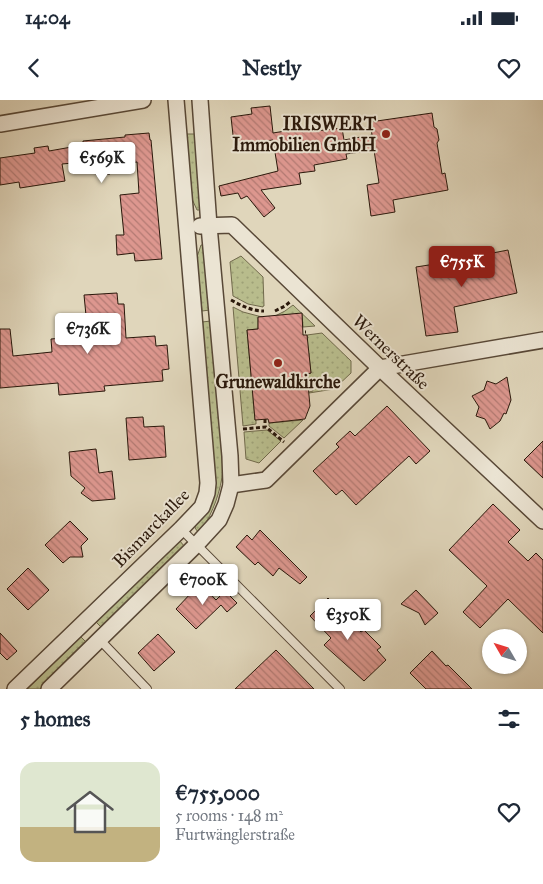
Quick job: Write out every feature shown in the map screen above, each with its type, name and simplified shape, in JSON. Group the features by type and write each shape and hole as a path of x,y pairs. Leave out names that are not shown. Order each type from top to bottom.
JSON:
{"street":[{"path":"0,124 143,100"},
{"name":"Bismarckallee","path":"15,689 202,507 207,493 208,483 176,100"},
{"path":"49,689 220,520 232,485 200,100"},
{"name":"Wernerstraße","path":"209,226 232,225 380,368 543,521"},
{"path":"187,228 209,226"},
{"path":"232,485 266,480 380,368 543,340"}],"lane":[{"path":"181,528 340,689"},
{"path":"100,640 147,689"}],"path":[{"path":"229,299 247,308 264,311"},
{"path":"274,311 286,306 293,300"},
{"path":"240,429 266,427 286,443"}],"green space":[{"path":"187,134 195,134 201,210 197,210 192,199"},
{"path":"201,245 204,245 210,310 202,311 197,257"},
{"path":"241,256 263,277 263,307 248,304 233,296 230,262"},
{"path":"293,305 315,326 303,327 302,314 275,316"},
{"path":"233,307 262,317 258,318 258,329 247,330 256,424 243,426"},
{"path":"211,321 223,469 213,508 202,530 198,532 195,528 209,510 215,491 202,322"},
{"path":"322,333 351,361 351,373 334,389 309,393 313,389 308,389 307,374 311,373 309,353 305,354 304,338 308,338 307,335"},
{"path":"303,420 284,438 269,426 269,423"},
{"path":"267,430 281,441 259,463 246,459 244,432"},
{"path":"177,541 180,541 184,548 102,628 96,622"},
{"path":"81,637 87,643 40,689 27,689"}],"building":[{"path":"270,106 273,133 316,126 316,131 342,128 344,140 372,135 370,122 432,113 434,127 437,129 439,140 437,143 442,174 445,173 448,190 393,200 395,212 371,216 367,185 379,183 374,150 346,154 347,159 314,165 315,171 299,173 301,184 261,190 275,208 264,217 247,196 241,199 238,193 221,196 219,186 278,171 273,140 234,144 231,117 252,114 251,108"},
{"path":"149,133 162,259 135,261 134,253 117,255 116,235 124,235 120,195 139,193 137,162 109,165 110,174 96,175 95,161 62,164 65,181 20,188 19,182 0,185 0,158 35,153 34,148 48,146 49,151 83,145 83,141"},
{"path":"508,250 517,293 454,307 458,332 426,336 416,267"},
{"path":"117,293 118,304 124,304 126,338 155,336 156,346 167,345 169,369 162,370 163,381 104,386 105,391 59,395 58,383 0,388 0,329 10,329 13,356 52,352 51,339 88,336 84,295"},
{"name":"Grunewaldkirche","path":"302,313 303,335 307,335 311,373 307,374 310,406 305,419 269,423 268,419 255,420 247,330 258,329 258,317"},
{"path":"507,377 511,400 506,414 504,413 500,421 490,429 485,419 476,416 479,407 472,396 484,390 487,381 496,384"},
{"path":"387,406 430,451 416,464 409,456 356,505 342,490 336,495 313,471 339,447 336,444 350,431 355,436"},
{"path":"143,417 144,427 164,426 166,457 129,460 126,418"},
{"path":"543,441 543,478 524,460"},
{"path":"96,449 99,473 112,471 115,499 92,501 81,493 85,488 71,476 69,452"},
{"path":"493,504 520,530 508,542 528,561 536,553 543,560 543,633 508,599 480,628 463,612 487,586 449,550"},
{"path":"70,521 88,539 81,546 83,557 70,557 63,563 45,545"},
{"path":"260,530 307,577 300,584 279,568 273,576 258,562 255,565 236,547 247,535 252,540"},
{"path":"28,568 49,590 28,610 7,589"},
{"path":"202,585 216,600 225,591 237,603 227,612 221,605 196,629 176,609 193,591"},
{"path":"416,590 438,613 425,625 419,613 401,604"},
{"path":"328,598 361,632 364,630 381,647 377,650 386,660 364,681 324,645 331,638 310,616"},
{"path":"0,633 17,651 7,660 0,653"},
{"path":"158,634 175,652 154,671 138,653"},
{"path":"276,650 314,689 235,689"},
{"path":"432,651 472,689 426,689 410,673"}],"place":[{"name":"IRISWERT Immobilien GmbH","path":"386,134"},
{"name":"Grunewaldkirche","path":"278,363"}]}
